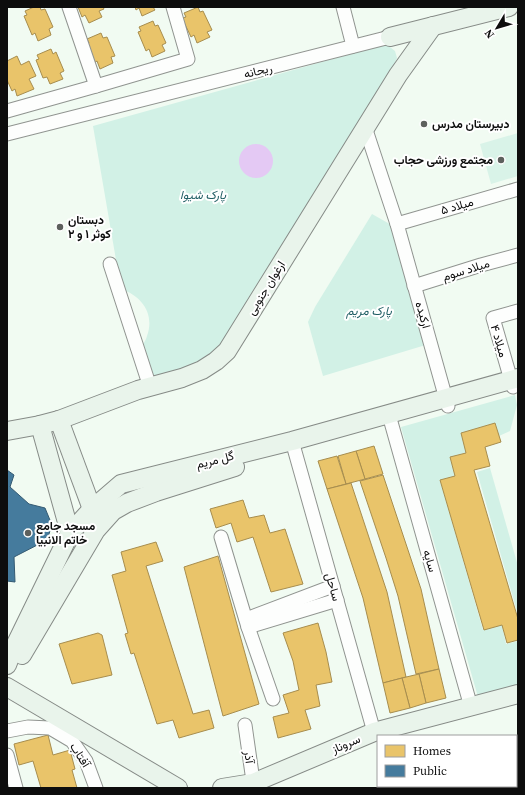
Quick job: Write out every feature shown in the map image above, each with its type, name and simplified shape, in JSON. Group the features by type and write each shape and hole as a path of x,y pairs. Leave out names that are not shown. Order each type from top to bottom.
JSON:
{"street":[{"path":"69,7 96,86"},
{"path":"7,111 188,59 173,7"},
{"path":"343,7 354,46"},
{"name":"ریحانه","path":"7,134 509,7"},
{"name":"ارغوان جنوبی","path":"7,431 59,420 150,387 182,378 202,370 216,361 227,351 365,127 398,75 433,26"},
{"path":"390,37 397,43 399,53 398,75"},
{"name":"ارکیده","path":"365,127 396,224 447,402"},
{"name":"میلاد ۵","path":"396,224 518,189"},
{"name":"میلاد سوم","path":"414,286 518,255"},
{"path":"110,264 150,387"},
{"name":"میلاد ۴","path":"515,382 493,318 518,311"},
{"name":"گل مریم","path":"7,665 70,533 92,509 121,484 294,446 515,382"},
{"name":"سایه","path":"390,419 471,707"},
{"path":"59,420 92,509"},
{"path":"40,425 70,533"},
{"name":"گل مریم","path":"7,674 21,657 96,530 113,511 128,503 156,492 294,446"},
{"name":"ساحل","path":"294,446 374,732"},
{"path":"220,537 273,699"},
{"path":"247,623 333,586"},
{"path":"247,623 337,600"},
{"path":"7,687 178,788"},
{"name":"سروناز","path":"222,788 253,786 374,732 518,694"},
{"name":"آذر","path":"245,725 253,786"},
{"name":"آفتاب","path":"7,731 28,727 50,728 72,741 86,761 96,788"},
{"path":"7,755 16,788"}],"green space":[{"name":"پارک شیوا","path":"386,44 395,51 397,58 393,67 226,343 205,363 148,381 141,350 149,328 148,313 141,301 135,296 121,289 93,126"},
{"name":"مجتمع ورزشی حجاب","path":"518,133 518,176 491,184 480,144"},
{"name":"پارک مریم","path":"372,214 395,227 429,344 323,376 308,322 315,307"},
{"path":"515,395 517,405 510,431 499,436 495,423 461,433 466,453 450,457 455,476 440,480 483,630 502,625 506,644 518,641 518,685 478,697 401,427"},
{"path":"490,468 518,566 518,615 477,472"}],"shaded area":[{"path":"253,144 259,144 263,145 270,151 273,161 272,168 266,175 259,178 253,178 249,177 242,171 239,164 239,158 240,154 246,147"}],"building: Homes":[{"path":"34,7 40,7 41,10 45,9 53,27 49,29 51,35 38,41 35,33 32,35 24,16 27,15 25,11"},
{"path":"78,7 103,7 104,9 99,11 102,17 89,23 85,15 82,17"},
{"path":"135,7 153,7 155,10 142,16 139,8 136,10"},
{"path":"198,7 200,12 203,11 212,30 207,32 210,37 197,43 194,35 191,37 182,18 186,17 184,13"},
{"path":"153,21 155,26 158,25 166,43 162,45 165,51 152,57 149,49 146,51 138,32 141,31 139,27"},
{"path":"101,33 103,38 107,37 115,56 111,57 113,63 100,69 97,61 94,63 86,44 89,43 87,39"},
{"path":"51,49 53,54 56,52 64,71 60,73 63,79 50,84 47,77 43,78 36,60 39,59 37,55"},
{"path":"17,56 21,65 29,61 36,76 29,79 34,89 17,96 15,89 12,91 7,80 7,61"},
{"path":"495,423 501,442 485,447 490,466 474,470 518,619 518,640 507,643 502,625 484,630 440,480 455,476 450,457 466,453 461,433"},
{"path":"374,446 383,474 365,479 356,451"},
{"path":"356,451 365,479 346,484 338,456"},
{"path":"337,456 346,484 327,489 318,461"},
{"path":"383,475 421,589 439,669 416,674 398,596 360,481"},
{"path":"351,483 387,592 406,677 383,683 363,598 327,489"},
{"path":"243,500 249,518 264,515 270,533 285,529 303,584 271,592 253,537 237,542 231,523 216,528 210,509"},
{"path":"156,542 163,561 146,566 193,714 209,710 214,728 179,738 173,720 157,724 134,653 131,654 125,634 128,633 112,575 126,571 121,552"},
{"path":"218,556 259,704 223,716 184,567"},
{"path":"318,623 332,682 316,685 320,706 305,710 311,729 278,738 273,717 289,713 283,695 299,690 293,661 283,633"},
{"path":"98,633 102,635 112,675 72,684 59,644"},
{"path":"439,669 446,698 426,703 419,674"},
{"path":"419,674 426,703 410,708 402,678"},
{"path":"402,678 410,708 390,713 383,683"},
{"path":"48,735 53,755 70,750 75,769 72,770 77,788 41,788 33,761 19,765 14,744"}],"building: Public":[{"name":"مسجد جامع خاتم الانبیا","path":"7,470 14,475 10,487 29,504 45,508 52,525 47,540 14,557 15,582 7,581"}],"place":[{"name":"دبیرستان مدرس","path":"424,124"},
{"name":"مجتمع ورزشی حجاب","path":"501,160"},
{"name":"دبستان کوثر ۱ و ۲","path":"60,227"},
{"name":"مسجد جامع خاتم الانبیا","path":"28,533"}]}
